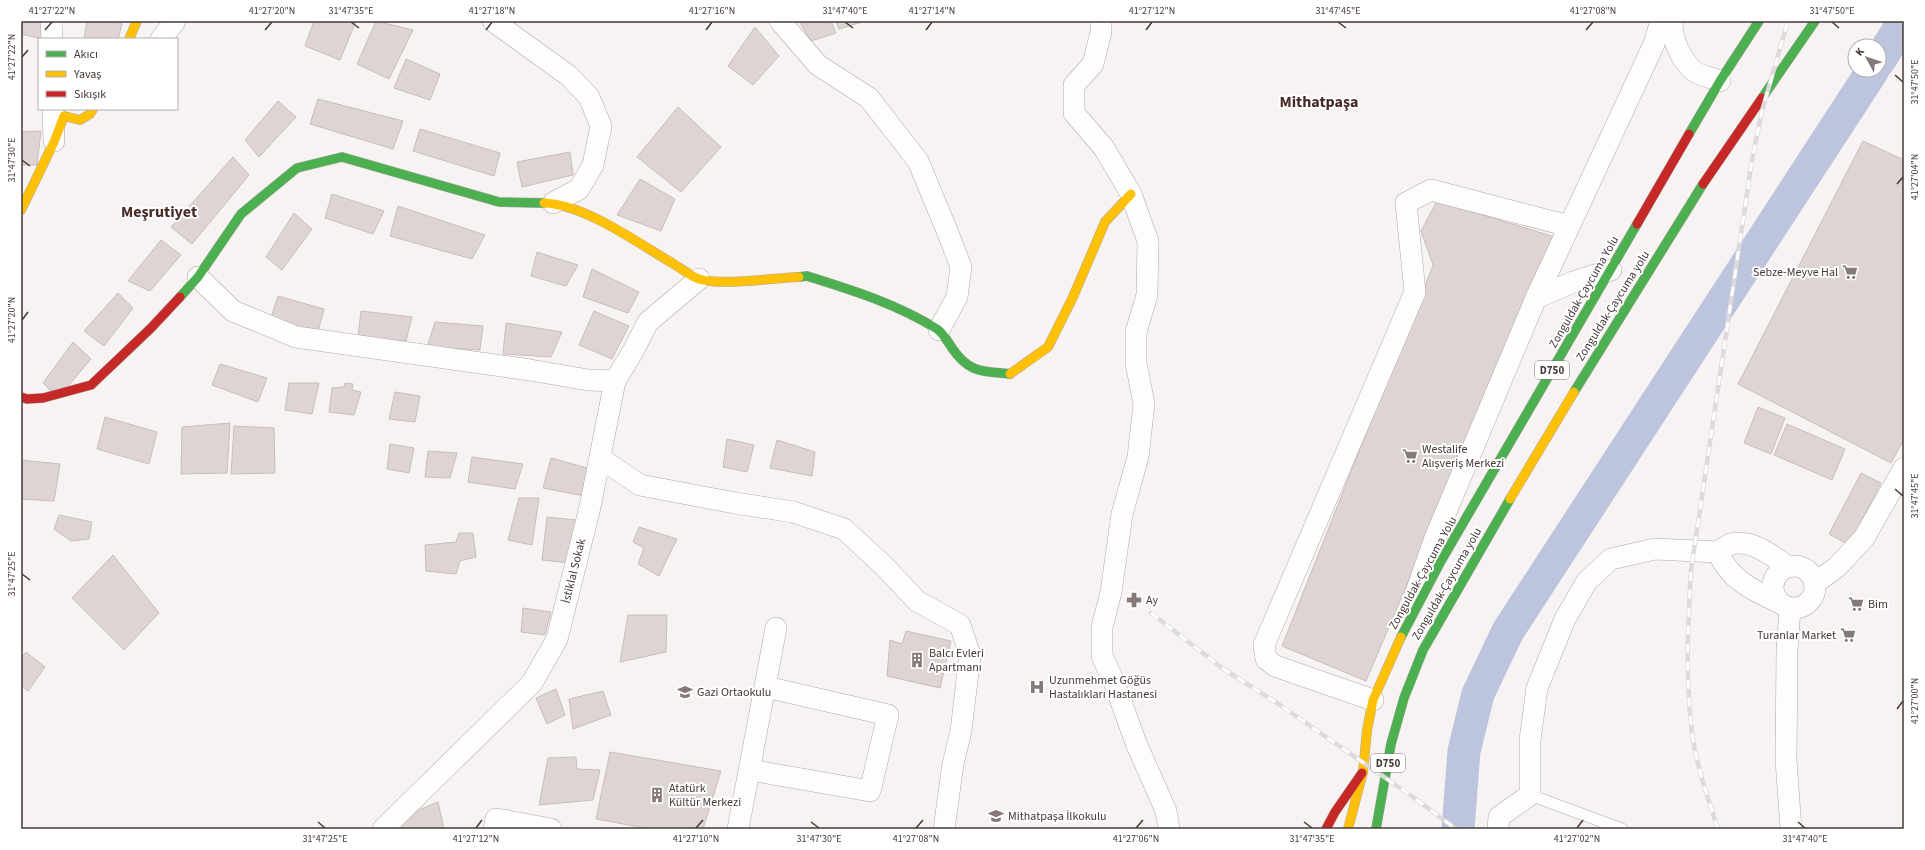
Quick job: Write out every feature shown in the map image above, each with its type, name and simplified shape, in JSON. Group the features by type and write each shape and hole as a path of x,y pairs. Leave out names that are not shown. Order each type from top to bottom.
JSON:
{"main road":[{"path":"129,38 137,21"},
{"name":"Zonguldak-Çaycuma Yolu","path":"1363,772 1367,730 1373,700 1398,642 1441,561 1720,81 1759,21"},
{"name":"Zonguldak-Çaycuma yolu","path":"1376,829 1391,744 1404,698 1423,650 1534,457 1704,182 1815,21"},
{"path":"21,210 54,142 64,116 80,120 93,111"},
{"path":"21,397 27,399 43,398 91,385 151,328 198,277 241,214 297,168 342,157 499,202 553,203 590,216 626,234 648,249 699,279 720,282 807,276 857,291 899,308 939,330 958,357 977,371 1012,374 1048,347 1073,297 1105,222 1131,194"},
{"path":"1326,829 1335,812 1363,772"},
{"name":"D750","path":"1348,829 1363,772"}],"street":[{"path":"51,21 52,38"},
{"path":"162,38 175,21"},
{"path":"493,21 569,76 589,97 601,126 593,165 579,189 553,203"},
{"path":"780,21 818,65 869,98 918,161 961,267 956,297 939,330"},
{"path":"1101,21 1101,32 1093,64 1074,85 1074,113 1104,148 1131,194 1148,241 1147,295 1136,332 1136,363 1144,404 1138,457 1122,514 1111,592 1102,627 1102,656 1114,682 1136,743 1166,811 1169,829"},
{"path":"1398,642 1435,538 1536,298 1654,44 1661,21"},
{"path":"1672,21 1674,38 1680,53 1688,64 1695,72 1720,81"},
{"path":"53,110 54,142"},
{"path":"1373,700 1275,666 1266,659 1264,645 1416,292 1406,204 1431,190 1569,226"},
{"path":"1536,298 1573,282 1611,270"},
{"path":"198,277 233,311 296,337 516,368 588,380 614,381"},
{"name":"İstiklal Sokak","path":"383,829 532,683 557,638 590,507 614,381 632,354 648,322 699,279"},
{"path":"600,458 640,485 735,503 793,512 844,529 883,564 917,601 960,625 970,655 961,732 954,764 944,829"},
{"path":"1815,583 1838,567 1864,538 1904,468"},
{"path":"1498,829 1499,818 1530,795 1530,740 1537,688 1565,619 1587,581 1611,559 1656,549 1718,552 1731,544 1746,544 1770,553 1788,567"},
{"path":"1718,552 1723,566 1734,576 1756,592 1784,605 1804,607 1810,603 1816,590 1815,583 1812,576 1802,567 1788,567 1776,575 1773,582 1774,596 1784,605 1787,650 1786,760 1791,829"},
{"path":"738,829 766,688 776,628"},
{"path":"750,770 870,791 888,715 766,688"},
{"path":"494,829 496,819 551,829"}],"lane":[{"path":"1530,795 1622,829"}],"building":[{"path":"21,21 45,21 42,38 21,34"},
{"path":"87,21 115,21 122,24 118,38 84,38"},
{"path":"314,21 356,21 340,60 305,46"},
{"path":"376,21 413,30 389,79 357,64"},
{"path":"799,21 831,21 836,33 811,41"},
{"path":"836,21 865,21 839,29"},
{"path":"755,27 779,56 753,85 728,66"},
{"path":"406,59 440,74 430,100 394,88"},
{"path":"318,99 403,121 393,149 310,124"},
{"path":"278,101 296,117 259,157 245,140"},
{"path":"678,107 721,147 681,192 637,157"},
{"path":"420,129 500,153 494,176 413,151"},
{"path":"41,131 37,165 21,165 21,132"},
{"name":"Sebze-Meyve Hal","path":"1863,141 1904,160 1904,439 1891,463 1738,384"},
{"path":"570,152 573,175 522,187 517,162"},
{"path":"233,157 249,175 192,244 171,227"},
{"path":"640,179 675,199 661,231 617,215"},
{"path":"332,194 384,211 373,234 325,218"},
{"name":"Westalife Alışveriş Merkezi","path":"1437,201 1555,237 1366,681 1282,646 1433,265 1421,231"},
{"path":"398,206 485,235 472,259 390,236"},
{"path":"294,213 312,229 282,270 266,257"},
{"path":"161,240 181,255 150,291 128,281"},
{"path":"537,252 578,265 566,286 531,276"},
{"path":"592,269 639,292 628,313 583,297"},
{"path":"118,293 133,308 104,346 84,331"},
{"path":"278,296 324,309 317,335 270,320"},
{"path":"361,311 412,317 406,341 358,337"},
{"path":"594,311 629,326 612,359 579,345"},
{"path":"435,322 483,326 480,350 427,347"},
{"path":"506,323 562,332 551,357 503,354"},
{"path":"73,342 91,359 58,398 43,383"},
{"path":"220,364 267,378 258,402 212,385"},
{"path":"289,383 319,383 312,414 285,410"},
{"path":"345,383 353,384 352,390 361,392 354,415 329,412 332,388 344,387"},
{"path":"395,392 420,396 415,422 389,419"},
{"path":"1758,407 1785,418 1771,454 1744,443"},
{"path":"105,417 157,432 149,464 97,449"},
{"path":"230,423 227,473 181,474 182,427"},
{"path":"1787,424 1845,449 1832,480 1774,455"},
{"path":"234,426 274,428 275,473 231,474"},
{"path":"727,439 754,445 747,472 723,467"},
{"path":"777,440 815,452 812,476 770,468"},
{"path":"390,444 414,448 409,473 387,469"},
{"path":"428,451 457,453 450,478 425,477"},
{"path":"472,457 523,464 515,489 468,482"},
{"path":"551,458 591,469 584,496 543,488"},
{"path":"21,460 60,464 54,501 21,499"},
{"path":"1861,473 1881,483 1849,545 1829,534"},
{"path":"519,498 539,498 532,545 508,540"},
{"path":"59,515 92,522 89,539 71,541 54,529"},
{"path":"547,517 576,520 571,563 542,560"},
{"path":"639,527 677,539 659,576 638,564 644,548 633,542"},
{"path":"459,533 473,533 476,557 460,561 456,574 426,571 425,545 456,542"},
{"path":"113,555 159,613 124,650 72,598"},
{"path":"523,608 551,612 545,635 521,632"},
{"path":"628,615 667,615 666,652 620,662"},
{"name":"Balcı Evleri Apartmanı","path":"906,631 951,641 940,688 887,676 890,640 902,644"},
{"path":"26,652 45,667 28,691 21,685 21,659"},
{"path":"556,689 565,715 547,724 536,698"},
{"path":"603,691 611,715 573,729 569,699"},
{"name":"Atatürk Kültür Merkezi","path":"610,752 721,771 703,829 650,829 596,819"},
{"path":"576,757 577,769 600,770 593,800 539,805 548,758"},
{"path":"438,802 444,829 399,829 399,826 414,812"}],"waterway":[{"path":"1887,48 1904,21"},
{"path":"1458,829 1464,751 1478,694 1508,631 1868,78"}],"railway":[{"path":"1718,829 1696,757 1692,732 1688,692 1691,570 1752,160 1762,111 1788,21"},
{"path":"1151,613 1222,668 1280,705 1413,797 1456,829"}],"traffic: fast":[{"path":"1689,134 1720,81 1759,21"},
{"path":"1762,98 1815,21"},
{"path":"180,297 198,277 241,214 297,168 342,157 499,202 544,203"},
{"path":"1574,392 1703,184"},
{"path":"1401,637 1441,561 1637,224"},
{"path":"799,277 807,276 841,287 874,298 906,312 937,329 958,356 970,366 984,371 1010,374"},
{"path":"1376,829 1391,744 1404,698 1423,650 1510,499"}],"traffic: slow":[{"path":"129,38 137,21"},
{"path":"21,210 54,142 64,116 80,120 90,114 92,110"},
{"path":"1010,374 1048,347 1073,297 1105,222 1131,194"},
{"path":"544,203 560,205 593,217 627,235 699,279 708,281 734,282 799,277"},
{"path":"1510,499 1574,392"},
{"path":"1348,829 1363,772 1367,730 1373,700 1401,637"}],"traffic: jam":[{"path":"1703,184 1762,98"},
{"path":"1637,224 1689,134"},
{"path":"21,397 27,399 43,398 91,385 151,328 180,297"},
{"path":"1326,829 1335,812 1362,773"}],"place":[{"name":"Sebze-Meyve Hal","path":"1850,272"},
{"name":"Westalife Alışveriş Merkezi","path":"1410,456"},
{"name":"Ay","path":"1134,600"},
{"name":"Bim","path":"1856,604"},
{"name":"Turanlar Market","path":"1848,635"},
{"name":"Balcı Evleri Apartmanı","path":"917,660"},
{"name":"Uzunmehmet Göğüs Hastalıkları Hastanesi","path":"1037,687"},
{"name":"Gazi Ortaokulu","path":"685,692"},
{"name":"Atatürk Kültür Merkezi","path":"657,795"},
{"name":"Mithatpaşa İlkokulu","path":"996,816"}],"district":[{"name":"Mithatpaşa","path":"1319,102"},
{"name":"Meşrutiyet","path":"159,212"}]}
